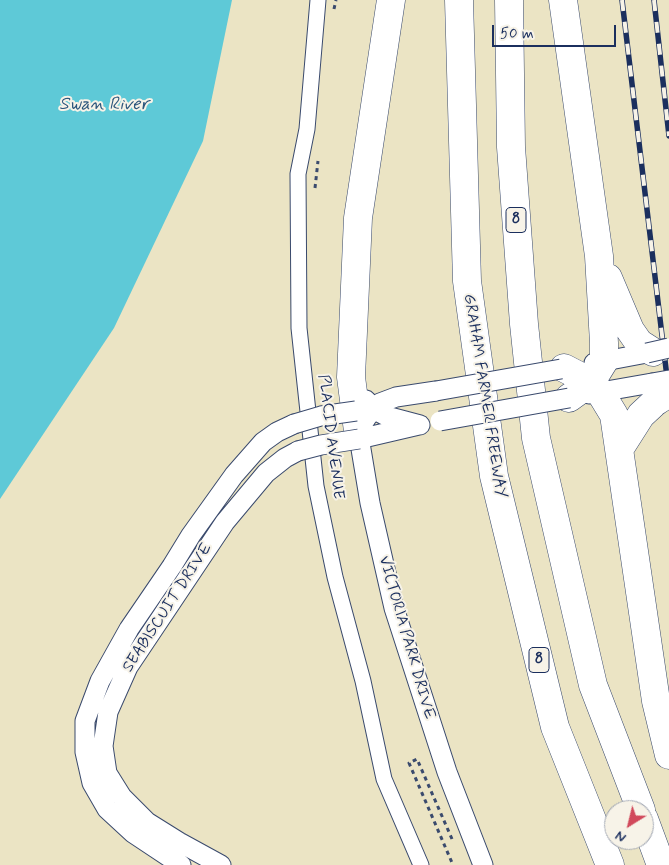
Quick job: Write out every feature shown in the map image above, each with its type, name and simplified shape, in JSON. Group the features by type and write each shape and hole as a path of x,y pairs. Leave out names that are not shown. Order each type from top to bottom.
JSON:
{"highway":[{"path":"362,423 351,376 358,218 391,0"},
{"name":"GRAHAM FARMER FREEWAY","path":"459,0 467,281 494,476 556,727 610,865"},
{"name":"8","path":"509,0 511,147 524,324 536,438 593,685 636,800"},
{"path":"563,0 599,256 598,378 614,415 654,683 669,755"},
{"path":"599,256 630,330 639,343 654,350"},
{"path":"564,368 598,378"},
{"path":"569,398 598,378"},
{"path":"620,448 640,415 661,389"},
{"path":"654,846 661,865"}],"street":[{"name":"PLACID AVENUE","path":"318,0 308,128 298,174 299,328 316,486 335,577 363,681 384,779 421,865"},
{"path":"598,378 654,350"},
{"path":"362,423 380,403 396,397 564,368"},
{"path":"598,378 661,389"},
{"path":"362,423 386,416 420,425 569,398"},
{"name":"SEABISCUIT DRIVE","path":"181,865 134,833 107,809 92,783 85,752 85,721 100,680 129,629 191,535 234,475 263,442 277,432 294,424 320,416 362,423 420,425"},
{"name":"SEABISCUIT DRIVE","path":"221,865 147,822 122,797 107,773 103,746 108,712 128,667 225,522 266,473 284,458 298,451 321,445 362,423"},
{"name":"VICTORIA PARK DRIVE","path":"362,423 370,503 394,608 447,772 483,865"}],"path":[{"path":"453,865 409,763 417,759 456,847"}],"water":[{"name":"Swan River","path":"0,0 232,0 203,141 114,328 0,499"}],"railway":[{"path":"622,0 669,394"},
{"path":"654,0 669,136"}]}
